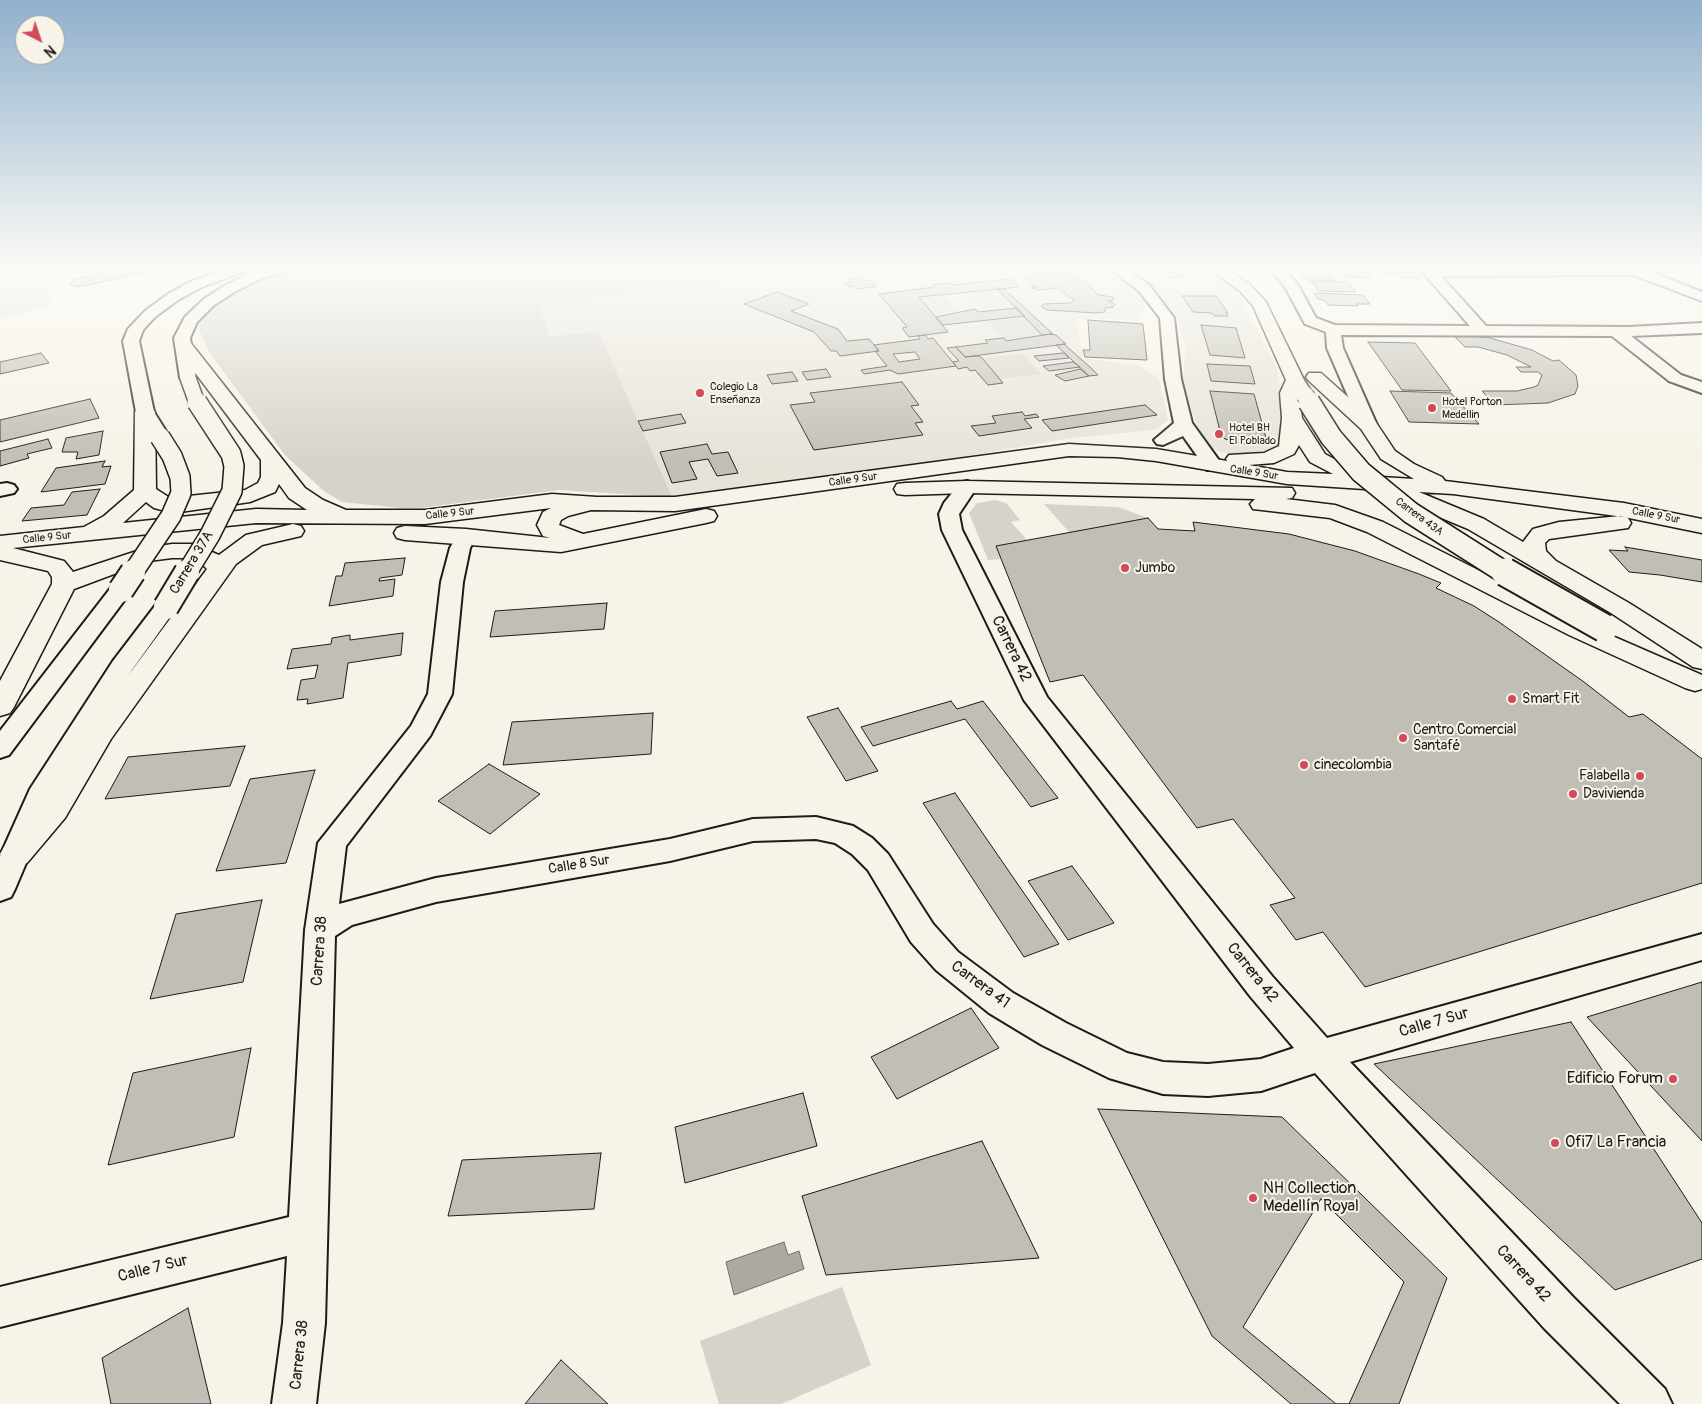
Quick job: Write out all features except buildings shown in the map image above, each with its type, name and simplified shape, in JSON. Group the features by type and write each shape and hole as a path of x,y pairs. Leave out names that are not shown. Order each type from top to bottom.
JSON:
{"main road":[{"name":"Carrera 43A","path":"1278,333 1309,381 1331,437 1361,472 1411,514 1460,546 1613,625 1700,674"},
{"path":"184,346 298,493 316,505 344,516"},
{"path":"1208,458 1244,460 1275,457 1289,446 1292,418 1289,393 1309,381 1368,425 1388,455 1397,462 1453,488"},
{"path":"77,534 112,520 145,492 145,412"},
{"path":"1292,418 1317,458 1365,482 1416,497 1476,524 1620,608 1700,674"},
{"path":"1150,490 1172,483 1177,478 1177,472 1159,448"},
{"name":"Calle 9 Sur","path":"2,551 77,534 256,516 425,517 552,501 597,504 675,504 1069,450 1117,451 1159,448 1287,478 1453,488 1624,510 1702,526"},
{"path":"145,492 162,503 173,506 250,496 267,487 271,477 271,460"},
{"name":"Calle 9 Sur","path":"2,551 199,533 293,531 466,536 542,545 583,541 719,514 894,490 967,486 1416,497 1620,522"},
{"path":"1072,490 1204,502 1308,507 1334,512 1375,527 1578,630 1700,674"},
{"path":"583,541 552,531 548,525 550,518 561,511 597,504"},
{"path":"1550,568 1535,553 1534,543 1541,534 1559,529 1620,522 1702,540"},
{"path":"16,854 54,810 100,734 219,569 228,559 254,540 293,531"},
{"path":"0,707 64,584 64,576 56,566 2,551"},
{"path":"64,584 111,566 172,551 193,551 208,557 219,569"}],"street":[{"path":"0,749 121,590 171,516 181,493 180,478 172,456 145,412 130,341 135,333"},
{"name":"Carrera 37A","path":"0,889 44,789 122,666 166,607 210,535 232,491 234,466 231,454 198,405 188,378 182,338 184,333"},
{"path":"1170,333 1173,379 1183,423 1208,458"},
{"path":"1333,333 1335,348 1368,425"},
{"path":"1617,333 1675,378 1702,388"},
{"path":"1159,448 1178,431 1183,423"},
{"name":"Carrera 42","path":"967,486 954,503 949,514 952,530 1036,700 1261,986 1321,1055 1553,1306 1650,1404"},
{"name":"Carrera 38","path":"294,1404 304,1323 320,930 332,843 421,730 440,694 452,582 460,548 466,536"},
{"name":"Calle 8 Sur","path":"320,930 343,915 436,890 670,850 754,830 816,828 843,834"},
{"name":"Carrera 41","path":"843,834 862,846 878,862 922,932 947,961 975,984 1001,1003 1054,1034 1121,1067 1164,1078"},
{"name":"Calle 7 Sur","path":"1164,1078 1208,1080 1261,1075 1321,1055 1702,947"},
{"name":"Calle 7 Sur","path":"0,1307 307,1232"}],"shaded area":[{"name":"Colegio La Enseñanza","path":"200,333 1078,333 1083,358 1138,365 1159,378 1168,420 1155,430 1072,438 885,470 672,497 559,490 419,508 342,502 324,491 285,455 209,352"},
{"path":"200,333 548,333 550,337 599,333 672,497 559,490 419,508 342,502 324,491 285,455 209,352"},
{"path":"998,333 1042,333 1046,336 1006,341"},
{"path":"1181,333 1259,333 1277,367 1282,398 1281,445 1269,454 1240,456 1219,452 1205,444 1199,435 1183,378 1186,348"},
{"path":"1022,354 1041,374 1000,379 982,358"},
{"path":"995,500 1006,503 1020,520 1011,522 1027,540 996,546 1001,559 988,560 969,513 977,503"},
{"path":"1044,504 1118,507 1148,518 1070,533"},
{"path":"784,1242 788,1255 799,1251 804,1269 734,1295 726,1262"},
{"path":"842,1287 871,1365 781,1404 719,1404 700,1341"}],"place":[{"name":"Colegio La Enseñanza","path":"700,393"},
{"name":"Hotel Porton Medellin","path":"1432,408"},
{"name":"Hotel BH El Poblado","path":"1219,434"},
{"name":"Jumbo","path":"1125,568"},
{"name":"Smart Fit","path":"1512,699"},
{"name":"Centro Comercial Santafé","path":"1403,738"},
{"name":"cinecolombia","path":"1304,765"},
{"name":"Falabella","path":"1640,776"},
{"name":"Davivienda","path":"1573,794"},
{"name":"Edificio Forum","path":"1673,1079"},
{"name":"Ofi7 La Francia","path":"1555,1143"},
{"name":"NH Collection Medellín Royal","path":"1253,1198"}]}
